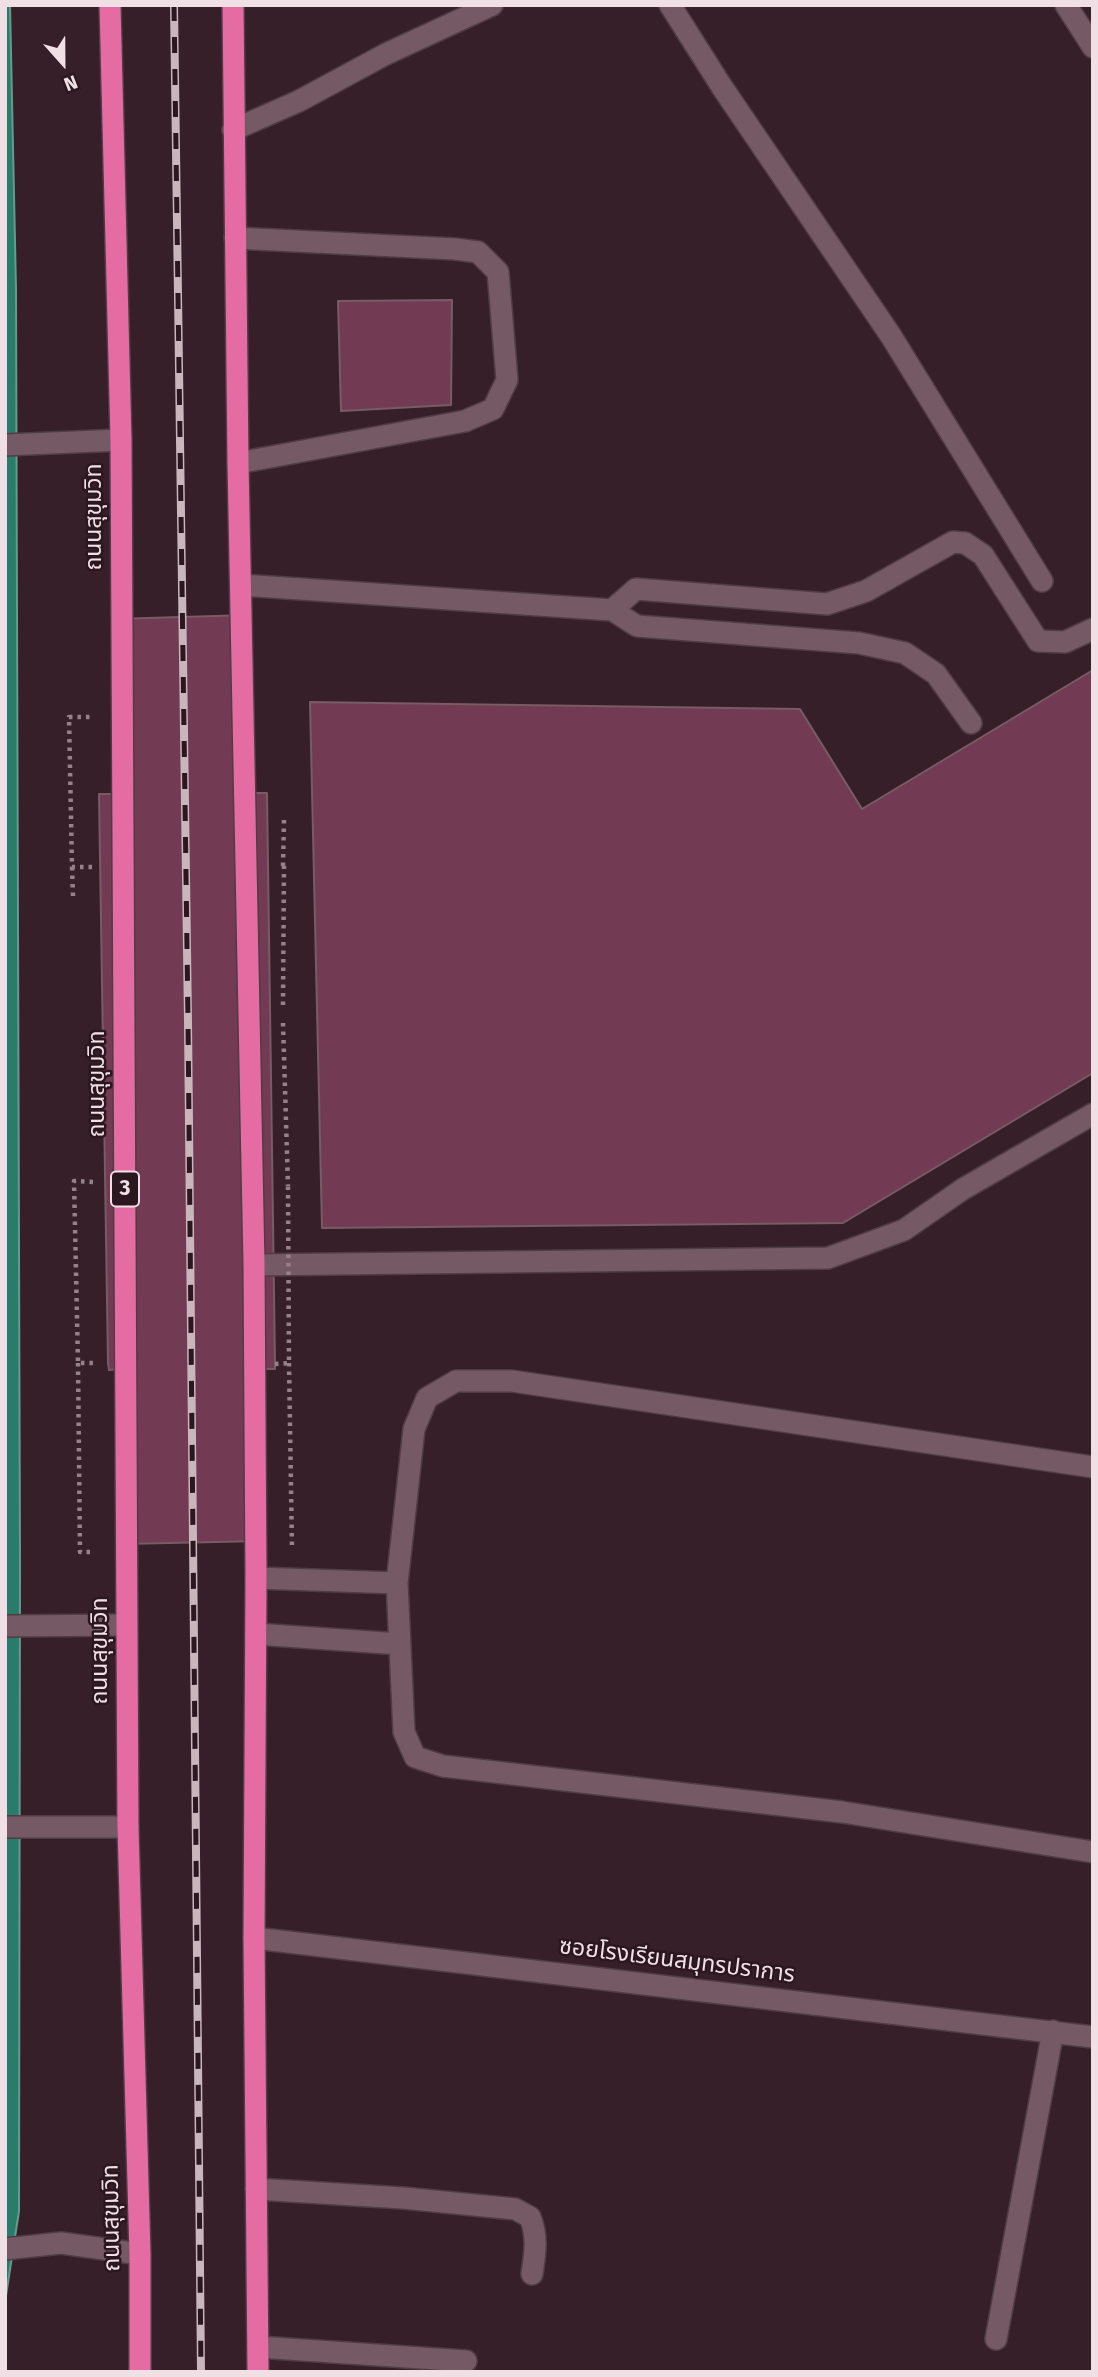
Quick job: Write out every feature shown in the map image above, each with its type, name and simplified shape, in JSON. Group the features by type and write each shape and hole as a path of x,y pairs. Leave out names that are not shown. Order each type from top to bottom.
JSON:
{"highway":[{"name":"ถนนสุขุมวิท","path":"110,5 121,440 128,1826 140,2254 139,2372"},
{"path":"233,5 238,463 254,1265 254,1938 258,2372"}],"street":[{"path":"233,130 299,101 386,54 492,5"},
{"path":"670,5 722,88 891,336 1042,581"},
{"path":"1066,5 1093,47"},
{"path":"235,238 478,252 498,272 507,380 493,409 466,421 238,463"},
{"path":"5,444 121,440"},
{"path":"612,610 636,589 827,604 866,591 953,542 965,543 983,555 1038,641 1065,642 1093,629"},
{"path":"241,584 612,610 637,626 859,643 905,653 936,674 971,723"},
{"path":"254,1265 828,1258 904,1230 962,1189 1093,1114"},
{"path":"1093,1467 512,1381 456,1381 427,1398 414,1429 397,1583 404,1732 415,1757 443,1766 842,1812 1093,1852"},
{"path":"256,1578 397,1583"},
{"path":"5,1626 127,1625"},
{"path":"256,1634 400,1644"},
{"path":"5,1827 128,1826"},
{"name":"ซอยโรงเรียนสมุทรปราการ","path":"254,1938 1093,2037"},
{"path":"996,2339 1053,2031"},
{"path":"256,2189 403,2198 515,2209 530,2217 535,2229 532,2274"},
{"path":"5,2249 61,2243 140,2254"},
{"path":"258,2347 466,2361"}],"path":[{"path":"73,896 69,717 122,716"},
{"path":"283,986 284,819"},
{"path":"276,867 284,866"},
{"path":"72,867 100,867"},
{"path":"283,1018 292,1497"},
{"path":"125,1182 74,1181 80,1552 128,1552"},
{"path":"78,1363 108,1363"},
{"path":"275,1364 289,1363"}],"shaded area":[{"path":"5,5 10,5 16,289 20,1563 19,2211 5,2302"}],"building":[{"path":"452,300 451,405 341,411 338,301"},
{"path":"250,615 249,793 267,793 275,1364 275,1369 259,1369 261,1541 124,1544 122,1369 109,1370 108,1363 99,794 115,794 113,619"},
{"path":"1093,670 1093,1073 843,1223 322,1228 310,702 800,709 862,809"}],"railway":[{"path":"174,5 188,1020 201,2372"}]}
